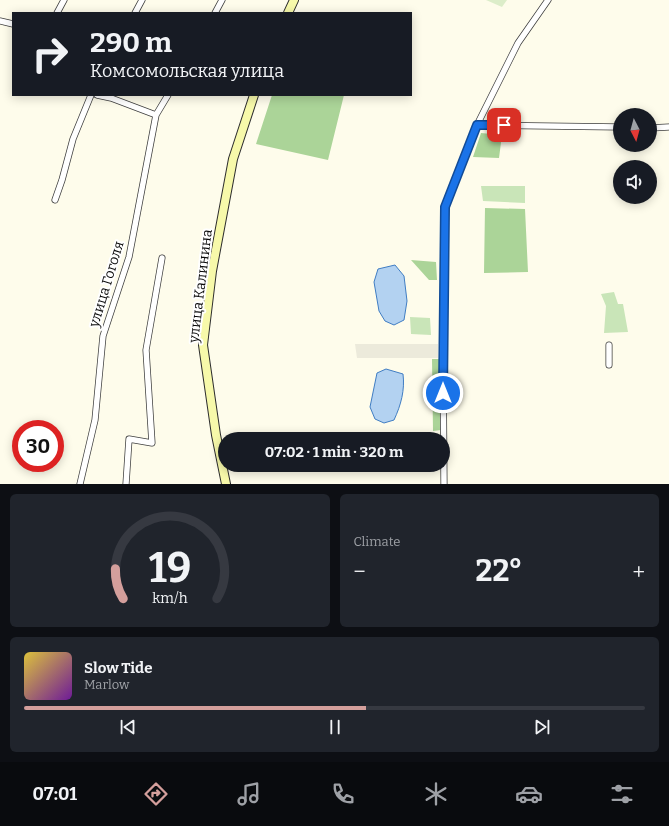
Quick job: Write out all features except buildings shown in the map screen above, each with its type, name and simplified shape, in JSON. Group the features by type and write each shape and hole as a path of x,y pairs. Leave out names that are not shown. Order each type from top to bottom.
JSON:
{"street":[{"path":"58,12 64,0"},
{"path":"136,12 142,0"},
{"path":"216,12 222,0"},
{"path":"288,12 294,0"},
{"path":"444,484 443,348 445,207 477,125 518,43 548,0"},
{"path":"0,21 12,24"},
{"path":"55,200 73,139 90,96"},
{"path":"102,96 156,115"},
{"name":"улица Гоголя","path":"80,484 95,420 103,336 129,257 156,115 167,96"},
{"name":"улица Калинина","path":"226,484 216,435 204,345 212,271 233,159 254,96"},
{"path":"477,125 613,127"},
{"path":"657,128 669,127"},
{"path":"126,484 129,439 152,443 146,350 162,258"},
{"path":"609,345 609,365"}],"green space":[{"path":"486,0 507,0 502,7"},
{"path":"272,96 344,96 328,160 256,144"},
{"path":"481,133 502,135 499,158 473,157"},
{"path":"481,186 525,186 525,203 483,201"},
{"path":"485,208 525,209 528,272 484,273"},
{"path":"411,260 436,262 437,280 429,280"},
{"path":"614,292 618,304 623,304 628,332 604,333 606,306 601,294"},
{"path":"410,317 430,318 431,335 411,334"},
{"path":"432,359 439,359 441,430 433,431"}],"shaded area":[{"path":"355,344 438,344 438,358 357,358"}],"water":[{"path":"395,265 404,276 407,301 404,320 394,325 385,321 379,311 374,282 378,269"},
{"path":"386,369 403,374 403,392 399,409 394,420 384,423 375,419 370,407 377,373"}],"route":[{"path":"443,393 445,207 477,125 504,125"}]}
